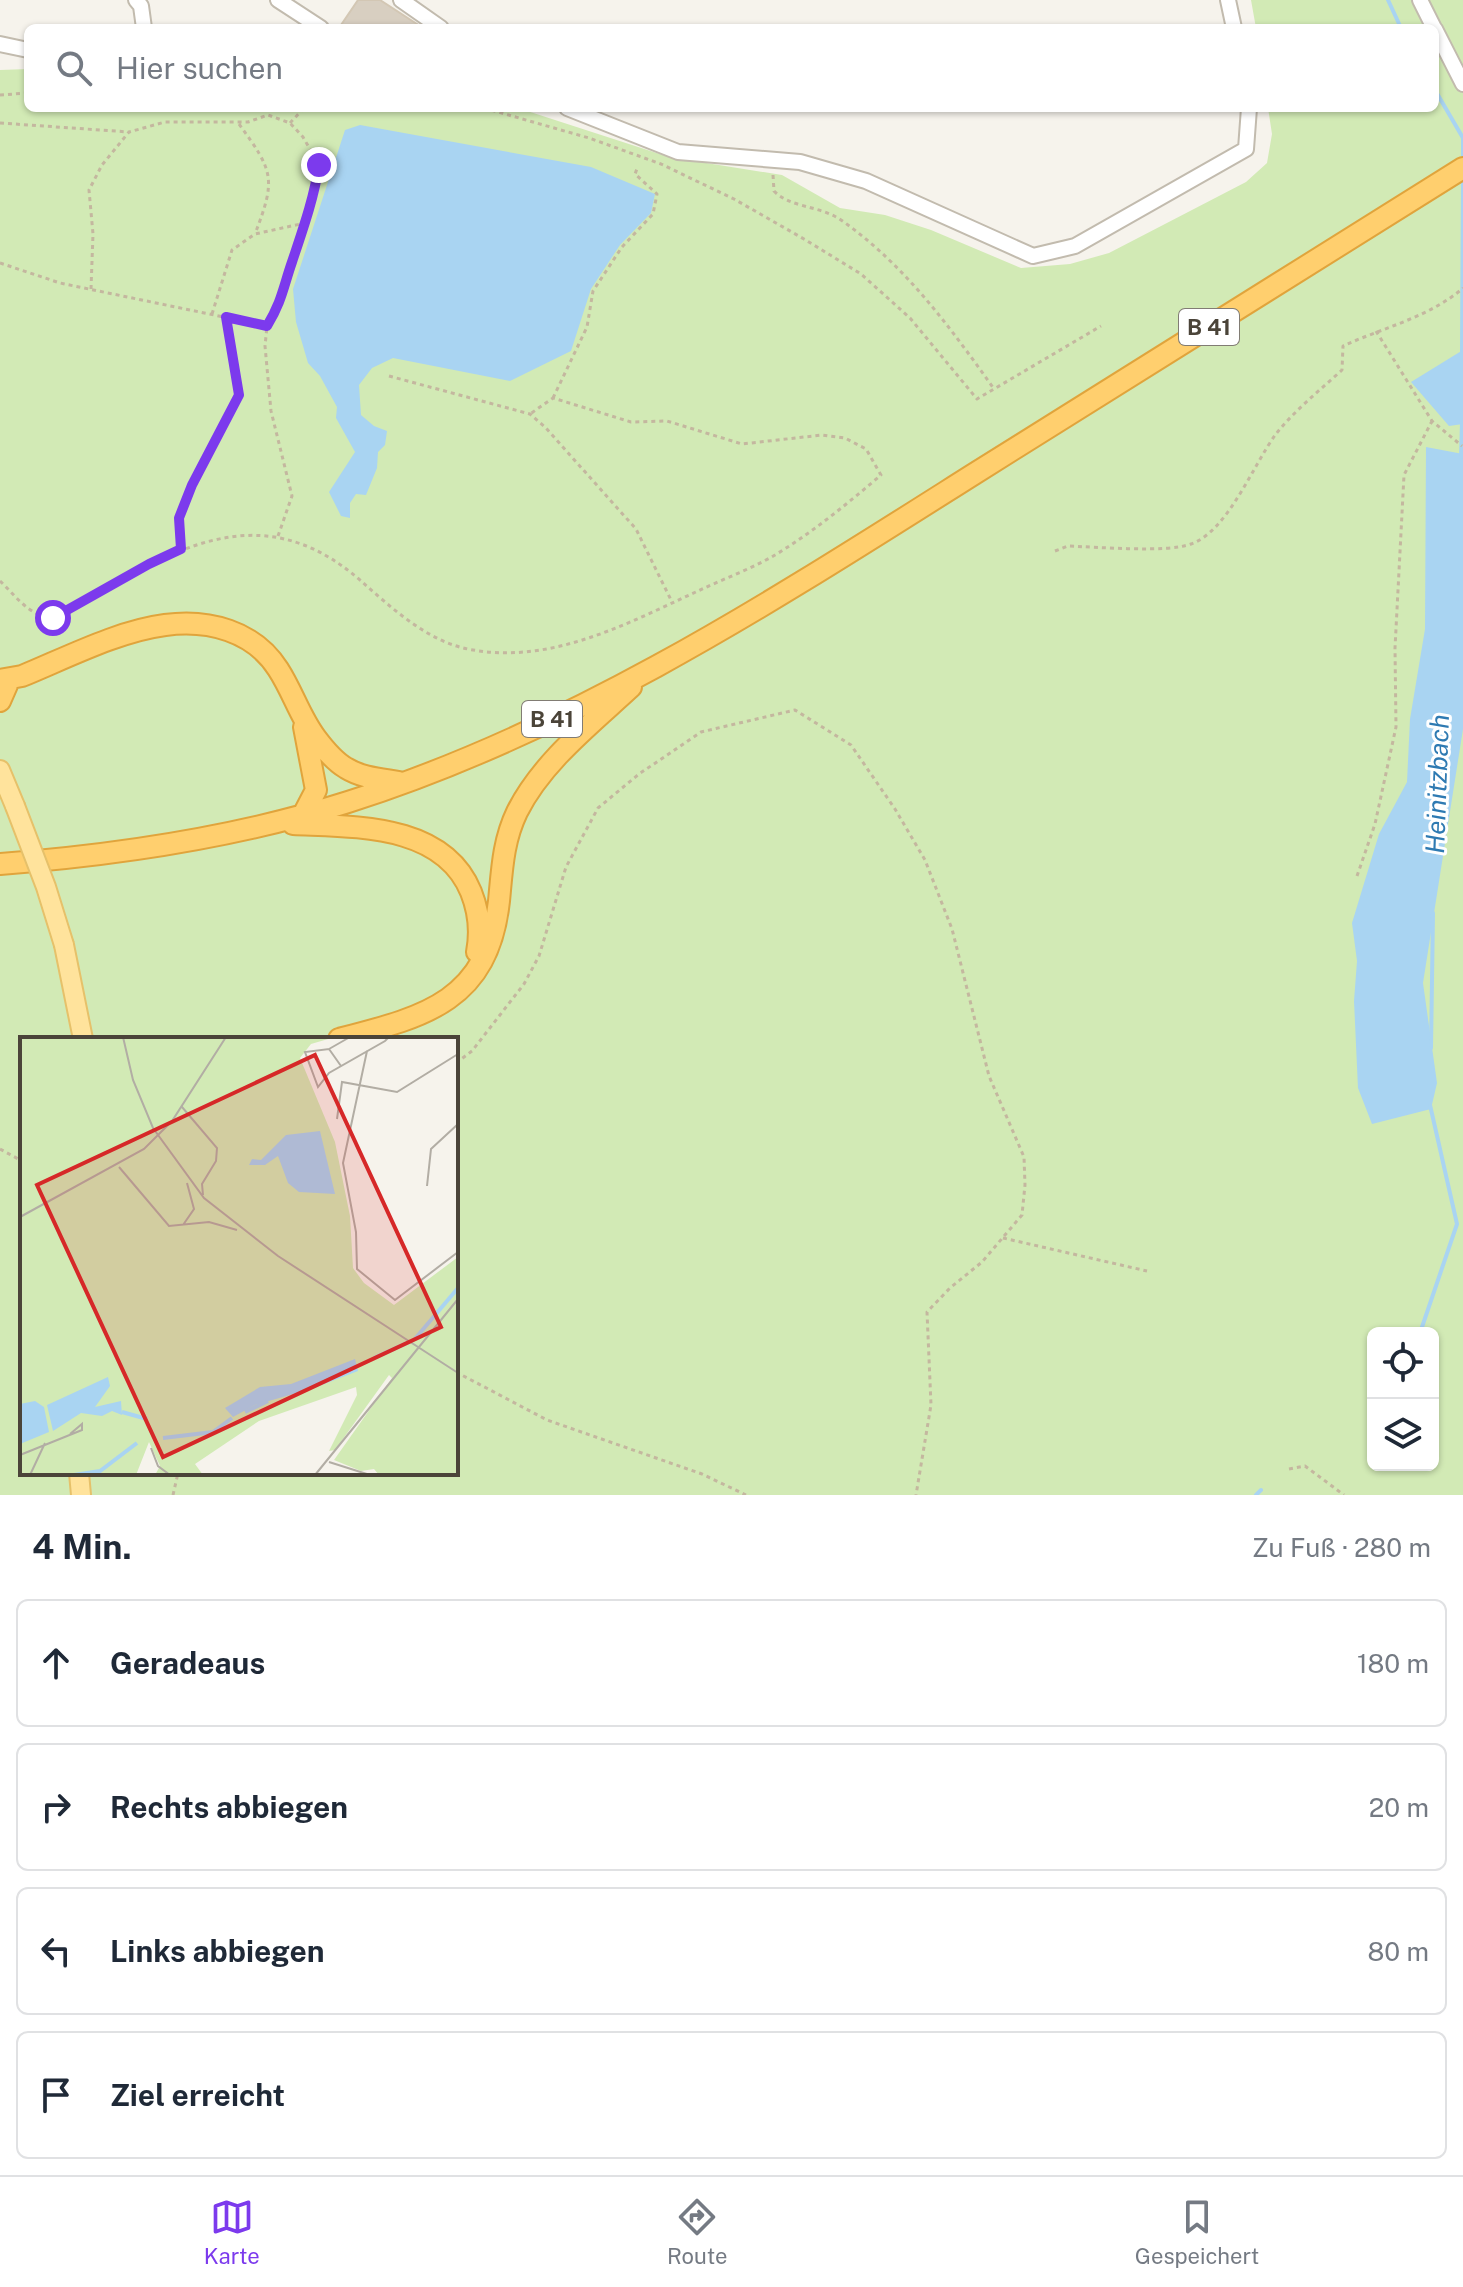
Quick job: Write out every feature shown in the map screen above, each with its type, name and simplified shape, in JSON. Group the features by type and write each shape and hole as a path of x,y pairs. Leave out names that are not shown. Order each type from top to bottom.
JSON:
{"highway":[{"name":"B 41","path":"0,864 150,848 273,824 405,783 497,746 652,668 814,574 1463,168"},
{"path":"6,686 150,628 188,623 210,625 244,637 264,652 278,668 303,721 326,751 349,770 365,777 405,783"},
{"path":"346,1037 423,1015 455,995 482,959 497,919 504,849 518,810 572,741 652,668"},
{"path":"303,721 316,790 303,815"},
{"path":"273,824 371,828 418,841 448,860 464,878 478,913 478,944 470,976"}],"main road":[{"path":"0,770 46,887 64,945 83,1037"},
{"path":"79,1475 81,1495"}],"street":[{"path":"136,0 141,6 143,24"},
{"path":"278,0 315,24"},
{"path":"401,0 435,24"},
{"path":"1228,0 1233,24"},
{"path":"1420,0 1433,24"},
{"path":"1439,36 1463,84"},
{"path":"0,44 24,49"},
{"path":"577,112 678,152 800,162 866,181 1033,256 1075,246 1246,149 1249,112"}],"path":[{"path":"0,95 24,93"},
{"path":"290,123 300,112"},
{"path":"498,112 639,155 734,199 861,274 910,318 977,399 1101,326"},
{"path":"0,123 129,132 165,122 238,122 268,115 290,123 303,137 319,165 314,195 281,303 267,326 265,346 271,411 292,496 278,536"},
{"path":"238,122 269,172 268,200 255,234"},
{"path":"91,289 93,234 89,190 102,165 129,132"},
{"path":"772,160 774,191 789,202 821,209 839,219 892,261 959,339 994,389"},
{"path":"530,414 553,398 587,327 593,291 622,247 653,214 657,194 635,174 638,166"},
{"path":"212,314 232,250 255,234 305,223"},
{"path":"0,263 60,283 267,326"},
{"path":"1055,551 1068,546 1172,548 1191,545 1209,534 1294,412 1342,370 1343,346 1450,300 1463,288"},
{"path":"181,549 179,518 183,507 239,395 226,317"},
{"path":"1376,331 1432,421 1462,446"},
{"path":"389,376 530,414 565,448 636,529 672,602"},
{"path":"0,581 43,618 53,618 181,549 219,538 278,536 307,546 354,575 396,611 447,643 473,650 508,652 551,648 593,638 773,556 829,519 881,475 866,449 845,438 822,435 742,444 667,421 631,422 553,398"},
{"path":"1357,876 1375,824 1396,727 1395,648 1404,475 1432,421"},
{"path":"458,1062 472,1051 524,984 539,956 566,867 598,808 639,774 701,732 795,710 851,745 925,860 952,929 989,1076 1024,1157 1022,1215 1003,1238 927,1312 931,1405 916,1495"},
{"path":"0,1149 20,1160"},
{"path":"1003,1238 1147,1271"},
{"path":"458,1373 547,1420 702,1474 746,1495"},
{"path":"1289,1469 1305,1466 1344,1495"},
{"path":"173,1495 178,1475"}],"green space":[{"path":"1251,0 1463,0 1463,1495 0,1495 0,70 24,69 24,112 530,112 669,157 782,175 840,208 885,215 931,230 1021,268 1070,264 1109,253 1246,182 1267,163 1272,134 1269,112 1439,112 1439,24 1255,24"}],"water":[{"path":"360,125 591,167 655,194 651,213 620,245 591,289 571,351 510,381 393,358 372,368 359,385 361,415 374,426 387,431 385,445 378,452 377,468 366,495 356,494 350,503 350,518 341,516 329,492 355,452 336,418 337,407 320,376 308,363 296,322 293,289 345,130"},
{"path":"1463,350 1463,424 1449,426 1411,382"},
{"path":"1426,447 1463,454 1463,729 1423,983 1437,1083 1431,1109 1372,1124 1358,1088 1354,1001 1357,961 1352,923 1379,834 1407,782 1410,719 1425,629"}],"building":[{"path":"358,0 380,0 417,24 342,24"}],"waterway":[{"name":"Heinitzbach","path":"1388,0 1399,24"},
{"name":"Heinitzbach","path":"1439,97 1463,138 1463,161"},
{"name":"Heinitzbach","path":"1462,353 1463,178"},
{"name":"Heinitzbach","path":"1461,457 1462,422"},
{"name":"Heinitzbach","path":"1431,1048 1433,913"},
{"name":"Heinitzbach","path":"1422,1327 1457,1224 1430,1105"},
{"path":"1256,1495 1261,1490"}],"route":[{"path":"53,618 181,549 179,518 192,485 239,395 226,317 267,326 281,303 314,195 319,165"}]}
